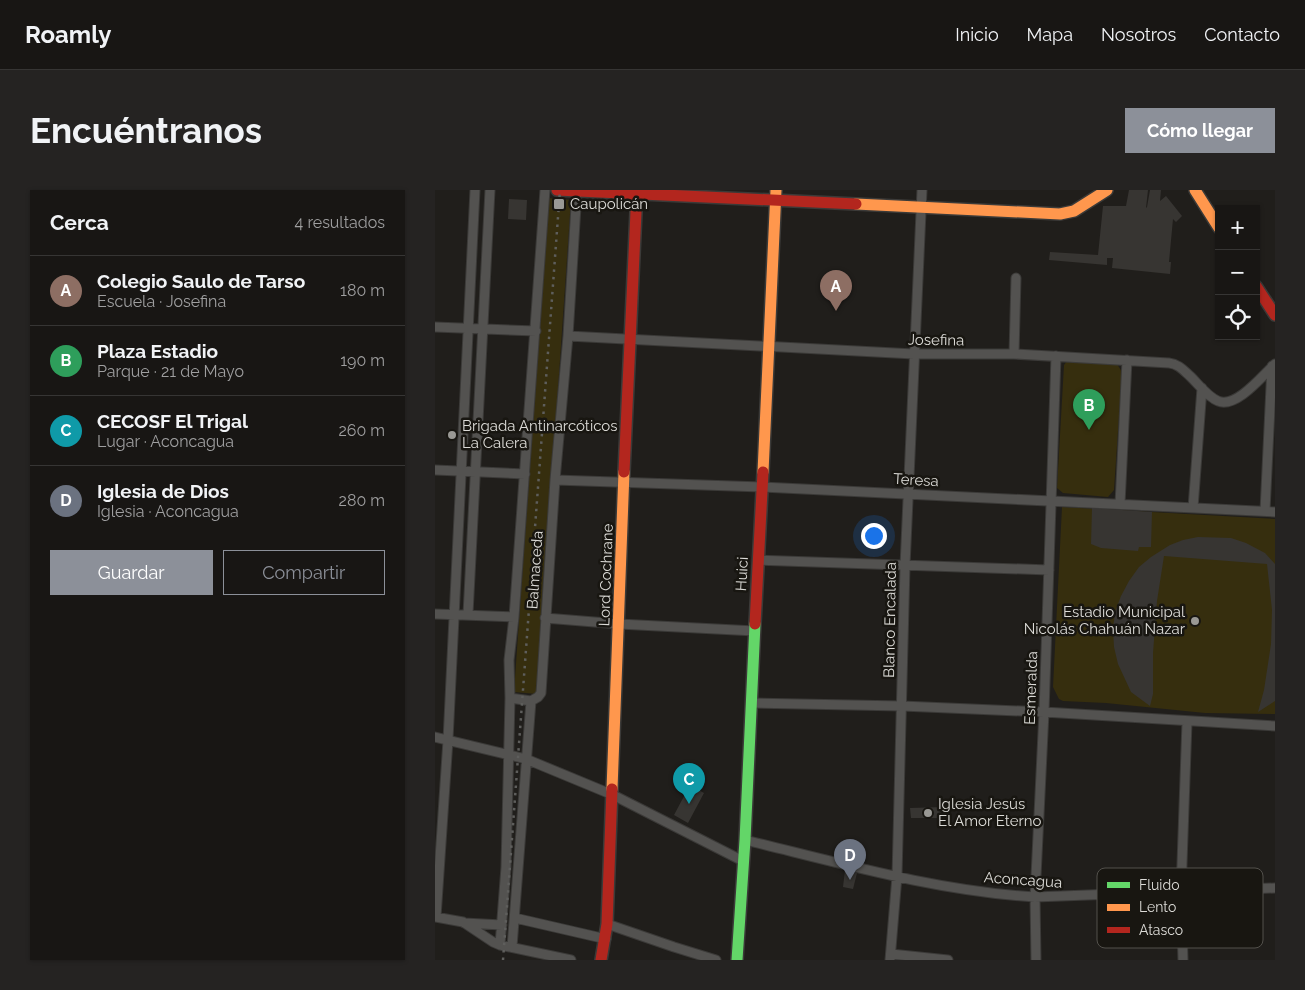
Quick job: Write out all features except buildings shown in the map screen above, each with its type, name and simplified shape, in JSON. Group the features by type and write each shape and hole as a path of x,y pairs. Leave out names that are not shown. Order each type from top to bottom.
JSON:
{"street":[{"path":"475,190 455,614 448,740 438,854 436,917 463,922 501,925"},
{"path":"468,614 490,190"},
{"name":"Balmaceda","path":"500,945 506,867 510,698 509,660 515,617 545,190"},
{"path":"557,190 776,195 921,208 1060,214 1074,211 1107,190"},
{"name":"Blanco Encalada","path":"890,957 897,876 905,566 922,190"},
{"path":"1195,190 1215,222"},
{"name":"Balmaceda","path":"512,947 531,701 539,697 541,693 555,480 568,336 576,191"},
{"name":"Lord Cochrane","path":"601,960 607,924 629,339 637,192"},
{"name":"Huici","path":"737,960 745,840 776,195"},
{"path":"1014,354 1016,278"},
{"path":"1260,292 1274,311"},
{"path":"435,327 536,331"},
{"name":"Josefina","path":"568,336 914,354 1014,354 1177,364 1218,401 1224,402 1237,399 1274,365"},
{"name":"Esmeralda","path":"1036,960 1035,897 1044,712 1056,356"},
{"path":"1120,504 1127,360"},
{"path":"1265,511 1274,365"},
{"path":"1193,508 1202,388"},
{"path":"435,470 525,474"},
{"name":"Teresa","path":"555,480 908,493 1275,512"},
{"path":"758,560 1049,570"},
{"path":"435,614 515,617"},
{"path":"545,618 755,631"},
{"path":"510,698 531,701"},
{"path":"751,703 902,706 1044,712 1275,726"},
{"path":"1182,868 1187,722"},
{"path":"435,737 526,759 613,795 743,861"},
{"name":"Aconcagua","path":"745,840 897,876 1005,895 1035,897 1097,895"},
{"path":"515,918 605,939"},
{"path":"463,922 500,945 571,960"},
{"path":"607,924 716,960"},
{"path":"890,957 948,960"}],"shaded area":[{"path":"549,198 571,200 537,694 514,692"},
{"path":"1067,361 1117,364 1122,372 1114,490 1108,497 1063,493 1057,488 1064,365"},
{"name":"Estadio Municipal Nicolás Chahuán Nazar","path":"1062,507 1275,519 1275,714 1205,713 1106,703 1063,701 1059,699 1053,687"}],"railway":[{"path":"503,960 560,190"}],"traffic: fast":[{"path":"737,960 745,840 755,624"}],"traffic: slow":[{"path":"763,472 776,190"},
{"path":"856,204 1060,214 1074,211 1107,190"},
{"path":"1195,190 1215,222"},
{"path":"612,789 624,472"}],"traffic: jam":[{"path":"557,190 856,204"},
{"path":"624,472 637,190"},
{"path":"1260,292 1275,315"},
{"path":"755,624 763,472"},
{"path":"601,960 607,924 612,789"}],"place":[{"name":"Caupolicán","path":"559,204"},
{"name":"Colegio Saulo de Tarso","path":"836,311"},
{"name":"Plaza Estadio","path":"1089,430"},
{"name":"Brigada Antinarcóticos La Calera","path":"452,435"},
{"name":"Estadio Municipal Nicolás Chahuán Nazar","path":"1195,621"},
{"name":"CECOSF El Trigal","path":"689,804"},
{"name":"Iglesia Jesús El Amor Eterno","path":"928,813"},
{"name":"Iglesia de Dios","path":"850,880"}]}
